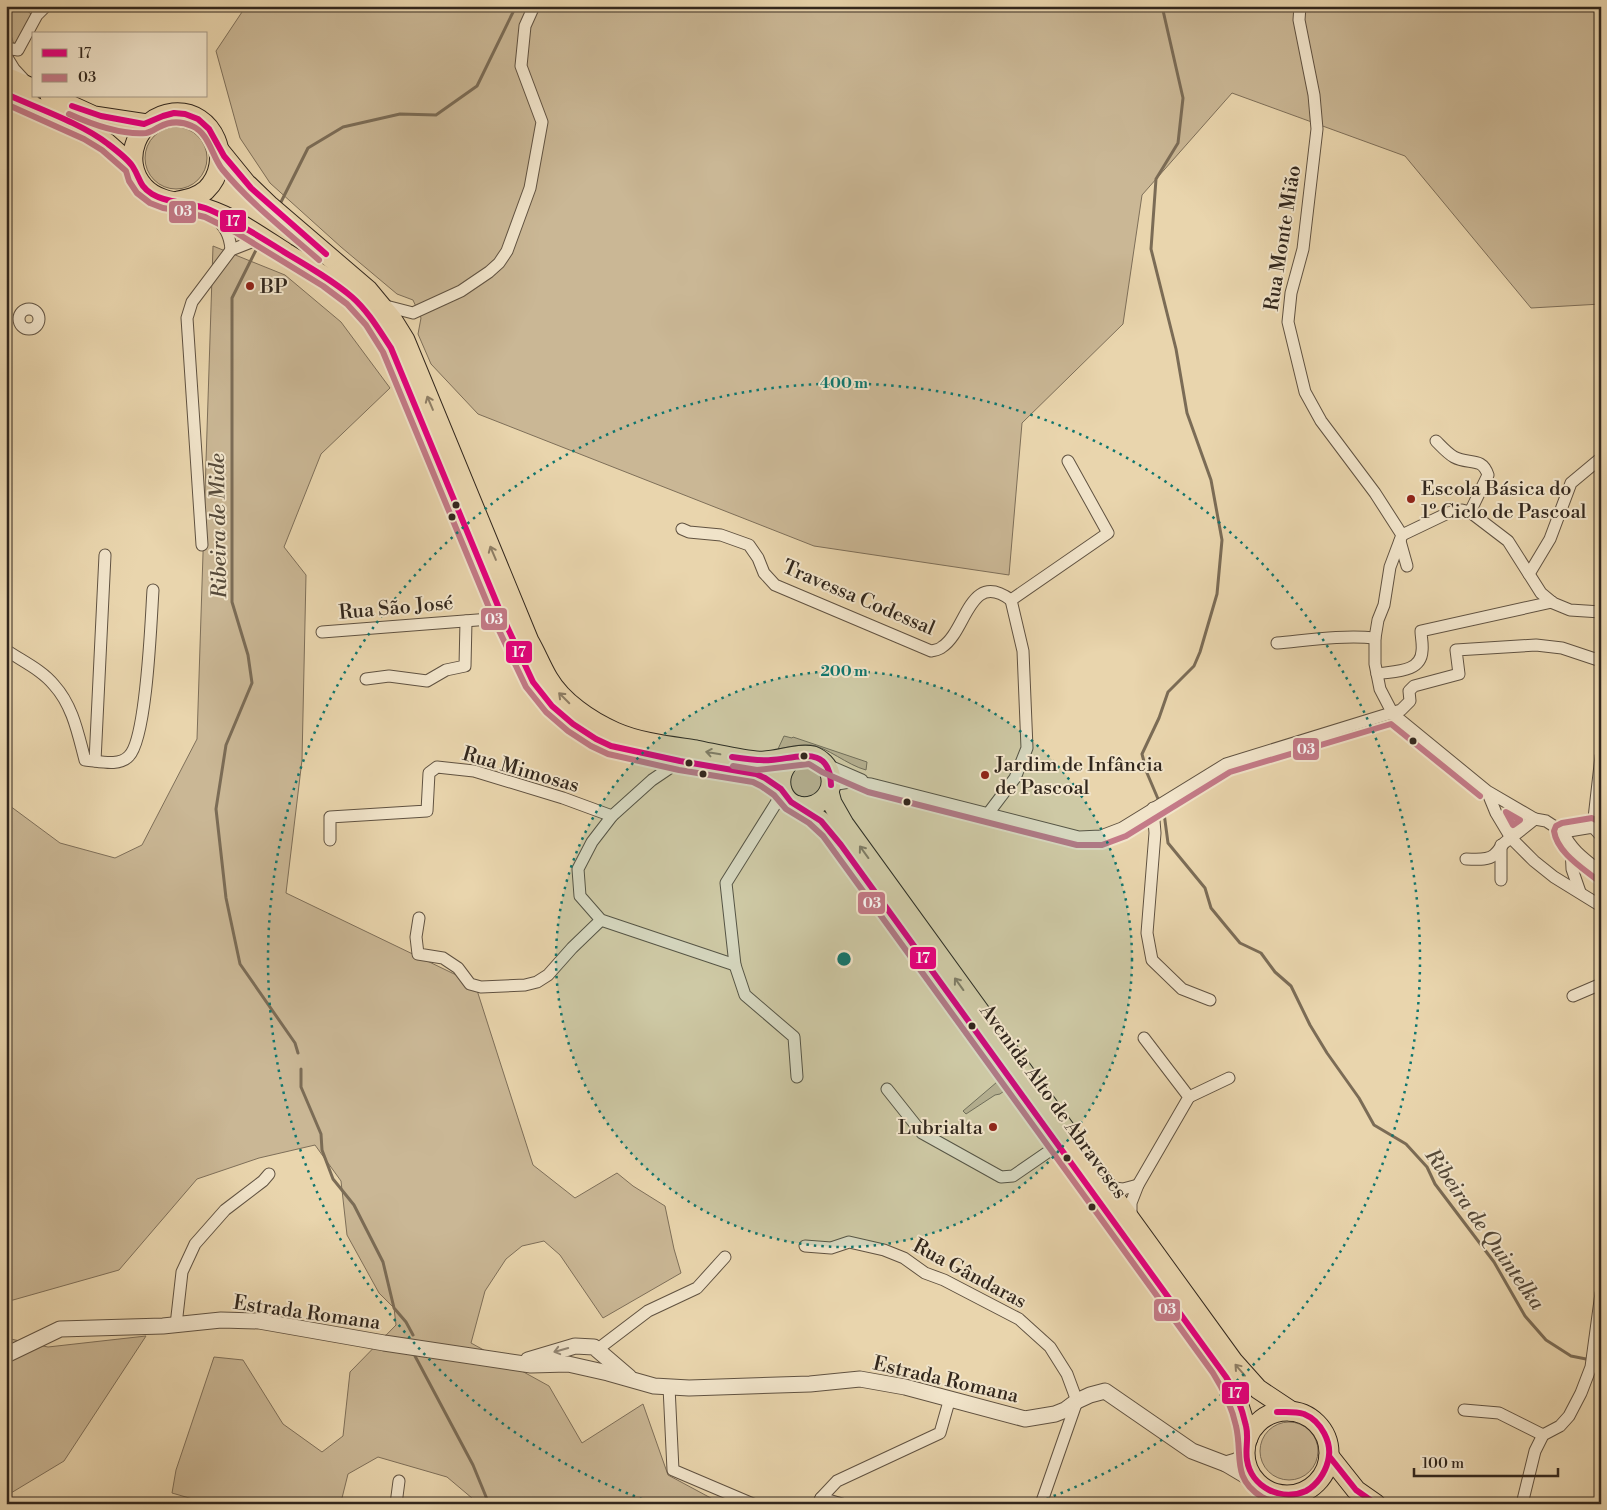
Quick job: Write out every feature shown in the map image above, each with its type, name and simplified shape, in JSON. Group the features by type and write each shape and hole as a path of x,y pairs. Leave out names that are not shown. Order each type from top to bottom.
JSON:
{"main road":[{"path":"6,77 32,88"},
{"path":"6,94 88,131 107,143 133,166"},
{"path":"54,98 94,116 147,124"},
{"path":"224,156 214,179 205,190 193,198 178,201 166,200 149,192 137,178 133,166 133,150 138,136 147,124 160,116 173,113 186,114 199,119 209,127 224,156 246,183 368,290 382,305 405,340 530,641 548,679 563,697 577,710 608,728 651,742 757,761 777,760 804,755 812,756 819,759 829,770 830,789 823,799 816,804 808,806 788,797 780,781 784,767 796,757"},
{"name":"Avenida Alto de Abraveses","path":"178,201 208,209 239,224 328,279 353,298 373,320 391,348 503,618 533,682 552,706 573,724 611,746 680,761 756,774 772,782 830,830 1220,1368 1240,1403 1247,1447"},
{"name":"Avenida Alto de Abraveses","path":"830,789 832,803 844,824 1233,1361 1258,1389 1291,1411"},
{"path":"1291,1411 1304,1414 1315,1421 1323,1431 1328,1443 1329,1456 1326,1469 1318,1481 1308,1490 1282,1495 1269,1491 1258,1484 1250,1470 1247,1447 1255,1427 1265,1418 1277,1412 1291,1411"},
{"path":"1329,1456 1356,1490 1376,1504"},
{"path":"1295,1494 1315,1504"}],"street":[{"path":"6,48 18,50 37,16 46,6"},
{"path":"382,305 413,313 460,291 489,272 499,263 507,251 530,188 542,122 521,66 525,26 534,6"},
{"name":"Rua Monte Mião","path":"1300,6 1299,20 1314,95 1317,128 1303,248 1291,293 1288,322 1305,392 1321,421 1375,492 1401,538 1406,566"},
{"path":"6,56 14,69 32,85"},
{"path":"208,209 225,228 230,240 231,250"},
{"path":"202,545 186,318 192,302 231,250 254,241 268,242"},
{"path":"405,340 413,313"},
{"path":"6,317 19,322"},
{"path":"1436,441 1455,458 1481,464 1486,468 1488,475 1470,512"},
{"path":"1529,574 1550,539 1571,483 1601,458"},
{"path":"987,815 1015,778 1028,748 1023,651 1011,600 1108,534 1068,461"},
{"path":"1601,612 1570,610 1552,602 1541,594 1508,540 1470,512 1462,510 1448,513 1401,538 1390,567 1384,605 1378,620 1375,638 1375,664 1380,689 1392,714 1487,792 1535,819 1546,821 1563,832 1570,846 1601,872"},
{"name":"Travessa Codessal","path":"682,529 689,532 721,535 749,544 758,558 764,573 775,585 931,651 941,648 948,642 971,604 980,595 991,590 1000,591 1011,600"},
{"path":"95,761 106,555"},
{"path":"6,650 54,684 66,701 75,721 85,760 119,762 130,756 141,724 153,590"},
{"path":"1377,674 1407,670 1420,660 1422,652 1421,631 1552,602"},
{"name":"Rua São José","path":"322,632 503,618"},
{"path":"366,679 389,676 427,681 446,670 465,666 466,621"},
{"path":"1277,643 1336,637 1375,638"},
{"path":"825,764 871,784 987,815 1079,837 1101,836 1122,828 1226,764 1401,710 1410,700 1408,692 1414,686 1459,674 1456,650 1536,645 1562,648 1601,661"},
{"path":"644,754 651,761 654,769 652,780"},
{"path":"1563,832 1597,831 1601,756"},
{"path":"680,761 652,780 612,816 592,842 578,869 580,896 601,920 735,966"},
{"name":"Rua Mimosas","path":"330,840 330,816 428,811 429,773 438,767 474,771 563,798 612,816"},
{"path":"830,789 850,782 871,784"},
{"path":"1487,792 1506,840 1502,880"},
{"path":"788,797 767,819 726,883 735,966 745,995 794,1037 798,1077"},
{"path":"1153,808 1155,833 1147,933 1152,960 1182,989 1210,1000"},
{"path":"1466,859 1486,859 1493,856 1506,840 1535,819"},
{"path":"1506,840 1554,877 1601,906"},
{"path":"1570,846 1572,869 1580,892"},
{"path":"419,918 416,937 418,954 443,958 458,968 470,984 481,988 525,985 537,982 548,975 601,920"},
{"path":"1573,996 1601,984"},
{"path":"1144,1038 1189,1097"},
{"path":"1132,1222 1132,1204 1138,1185 1189,1097 1229,1078"},
{"path":"888,1089 922,1133 1001,1177 1013,1176 1058,1144"},
{"path":"176,1325 182,1272 195,1244 225,1210 263,1181 269,1174"},
{"path":"1106,1187 1124,1189 1138,1185"},
{"name":"Rua Gândaras","path":"805,1246 831,1248 849,1242 884,1250 904,1258 925,1273 944,1280 1019,1319 1050,1347 1067,1374 1077,1401"},
{"path":"598,1349 648,1312 697,1288 725,1257"},
{"path":"1522,1504 1535,1451 1543,1435 1560,1426 1569,1416 1581,1393 1591,1367 1601,1294"},
{"name":"Estrada Romana","path":"6,1355 60,1329 176,1325 220,1320 259,1321 384,1343 518,1363 542,1365 568,1364 654,1386 689,1388 860,1379 905,1386 1025,1419 1055,1414 1090,1395 1105,1391 1192,1451 1226,1464 1258,1484"},
{"name":"Estrada Romana","path":"518,1363 575,1346 594,1347 632,1380"},
{"path":"670,1387 673,1470 752,1504"},
{"path":"820,1501 837,1481 940,1433 950,1398"},
{"path":"1041,1504 1077,1401"},
{"path":"1464,1410 1500,1413 1543,1435"},
{"path":"1226,1464 1236,1461 1247,1447"},
{"path":"396,1504 399,1481"},
{"path":"820,1501 842,1504"}],"shaded area":[{"path":"9,6 22,6 32,15 14,45 8,25"},
{"path":"246,6 1601,6 1601,304 1531,308 1405,156 1232,93 1142,195 1123,324 1022,423 1009,575 814,546 478,414 431,364 418,334 421,318 413,300 397,294 270,183 240,138 216,51"},
{"path":"170,127 182,127 198,136 205,146 207,158 205,170 198,180 182,189 170,189 159,184 150,175 145,164 145,152 150,141 159,132"},
{"path":"213,246 285,275 341,322 390,388 321,454 284,547 306,575 302,760 286,893 475,984 533,1165 575,1198 617,1173 633,1186 665,1206 681,1273 603,1318 560,1255 544,1241 522,1246 506,1259 485,1291 471,1343 549,1386 582,1443 643,1404 668,1475 722,1504 479,1504 447,1477 378,1457 348,1474 342,1498 345,1504 210,1504 172,1493 176,1470 214,1357 243,1360 283,1424 322,1452 343,1436 350,1372 396,1325 394,1308 379,1293 347,1235 341,1181 315,1145 259,1158 197,1179 119,1270 6,1302 6,803 60,843 115,858 142,845 197,739"},
{"path":"784,736 793,737 867,762 866,770 817,746 803,745 778,749"},
{"path":"806,764 818,769 823,781 818,793 806,798 794,793 789,781 794,769"},
{"path":"997,1082 1004,1091 966,1114 963,1111"},
{"path":"146,1336 64,1461 6,1496 6,1338 48,1347"},
{"path":"1283,1422 1295,1422 1310,1430 1318,1445 1318,1457 1310,1472 1295,1480 1283,1480 1268,1472 1260,1457 1260,1445 1268,1430"}],"waterway":[{"name":"Ribeira de Mide","path":"280,204 308,148 343,127 400,114 436,115 477,86 516,6"},
{"name":"Ribeira de Quintelka","path":"1162,6 1183,98 1178,143 1156,179 1151,249 1176,349 1187,413 1211,480 1222,540 1217,594 1200,652 1194,666 1168,692 1159,718 1142,754 1147,773 1164,813 1168,843 1205,888 1211,908 1240,943 1261,953 1275,972 1291,986 1310,1025 1359,1098 1374,1125 1406,1144 1427,1167 1435,1184 1494,1262 1525,1316 1546,1340 1571,1356 1601,1362"},
{"name":"Ribeira de Mide","path":"258,246 232,298 232,602 248,655 252,683 226,745 216,809 226,898 240,964 295,1043 298,1053"},
{"name":"Ribeira de Mide","path":"301,1069 301,1087 321,1134 322,1150 333,1179 354,1205 383,1262 394,1308 406,1322 413,1335"},
{"name":"Ribeira de Mide","path":"415,1356 473,1465 489,1504"}],"transit line":[{"name":"17","path":"6,94 73,123 98,137 128,161 142,185 152,194 165,200 203,207 230,220 322,275 358,302 391,348 503,618 533,682 552,706 573,724 611,746 680,761 756,774 781,789 791,802 821,821 841,845 1226,1377 1236,1394 1243,1413 1247,1430 1247,1460 1254,1478 1269,1490 1287,1495 1296,1494 1306,1491 1320,1478 1328,1461 1329,1447 1324,1433 1310,1417 1297,1412 1277,1412"},
{"name":"03","path":"6,104 84,139 102,150 126,171 129,181 137,193 150,203 163,208 205,217 235,232 323,286 347,304 366,325 383,352 495,622 526,687 546,712 568,731 591,746 608,754 679,770 753,782 774,795 786,809 809,823 823,836 1213,1373 1227,1398 1232,1412 1238,1437 1240,1465 1246,1482 1252,1490 1266,1499 1296,1504"},
{"name":"17","path":"72,106 101,116 144,124 174,113 185,114 198,119 209,129 224,156 251,188 326,254"},
{"name":"03","path":"69,114 116,131 146,133 163,125 176,122 188,124 198,129 206,139 222,169 244,193 319,260"},
{"name":"03","path":"733,766 757,770 809,764 822,772 868,792 1077,845 1102,845 1126,836 1230,772 1391,724 1480,796"},
{"name":"17","path":"732,757 771,760 811,756 825,764 829,772 831,785"},
{"name":"03","path":"1506,812 1520,820 1513,825 1506,812"},
{"name":"03","path":"1596,879 1565,852 1556,839 1554,831 1556,826 1562,823 1592,818 1601,823"},
{"name":"17","path":"1329,1456 1356,1490 1376,1504"}],"place":[{"name":"BP","path":"250,286"},
{"name":"Escola Básica do 1º Ciclo de Pascoal","path":"1411,499"},
{"name":"Jardim de Infância de Pascoal","path":"985,775"},
{"name":"Lubrialta","path":"993,1127"}]}
